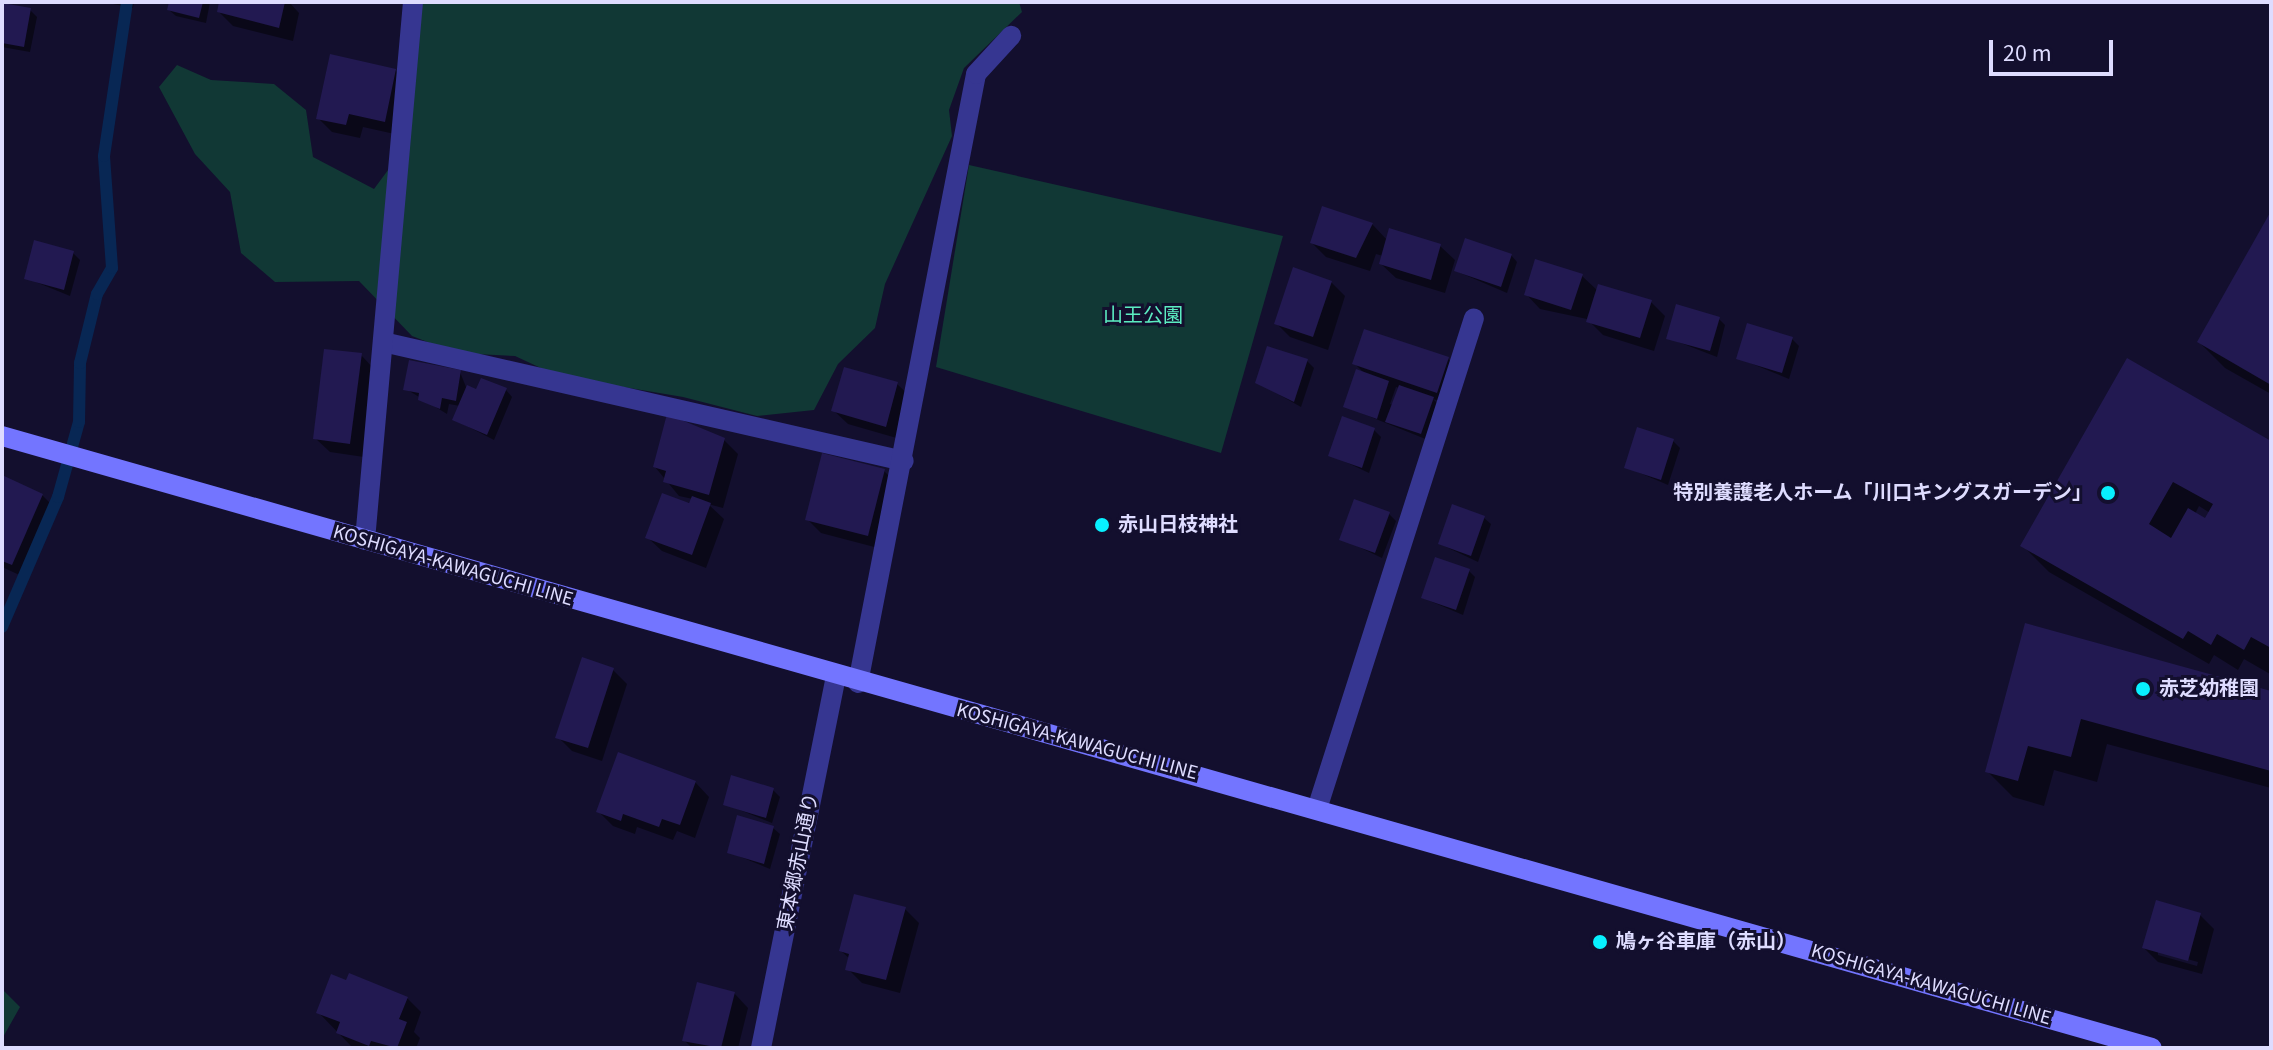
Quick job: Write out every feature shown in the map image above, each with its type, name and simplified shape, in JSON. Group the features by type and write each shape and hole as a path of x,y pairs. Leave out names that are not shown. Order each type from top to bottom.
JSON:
{"main road":[{"name":"KOSHIGAYA-KAWAGUCHI LINE","path":"2,436 858,683 1317,809 2152,1048"}],"street":[{"path":"365,540 413,2"},
{"path":"858,683 904,461 976,74 1011,36"},
{"path":"1317,809 1474,318"},
{"path":"383,342 904,461"},
{"name":"東本郷赤山通り","path":"761,1048 836,676"}],"green space":[{"path":"431,2 1019,2 1022,12 964,68 949,110 952,136 885,284 875,328 838,364 814,410 757,416 683,397 558,376 515,356 456,353 412,336 359,281 275,282 241,253 230,192 195,154 159,87 177,65 211,80 274,84 306,110 313,157 374,189 405,147 404,5"},
{"name":"山王公園","path":"969,165 1283,236 1221,453 936,367"},
{"path":"2,989 20,1007 2,1039"}],"building":[{"path":"169,2 203,2 199,18 167,10"},
{"path":"219,2 285,2 279,28 217,12"},
{"path":"2,3 31,8 24,47 2,43"},
{"path":"330,54 396,69 385,122 349,114 346,125 316,119"},
{"path":"1322,206 1373,223 1356,258 1310,243"},
{"path":"2271,211 2271,385 2197,342"},
{"path":"1389,228 1441,244 1431,280 1379,264"},
{"path":"1465,238 1512,254 1501,287 1454,271"},
{"path":"34,240 74,251 64,290 24,279"},
{"path":"1535,259 1583,274 1571,310 1524,295"},
{"path":"1293,267 1332,281 1313,337 1274,324"},
{"path":"1598,284 1652,300 1640,338 1586,322"},
{"path":"1676,304 1720,317 1710,351 1666,339"},
{"path":"1747,323 1793,337 1782,373 1736,359"},
{"path":"1364,329 1449,357 1437,393 1352,364"},
{"path":"1267,346 1308,359 1294,402 1255,383"},
{"path":"324,349 362,353 350,444 313,439"},
{"name":"特別養護老人ホーム「川口キングスガーデン」","path":"2127,358 2271,441 2271,648 2251,637 2244,650 2217,634 2211,645 2188,631 2183,639 2020,546","holes":["2173,482 2213,504 2205,518 2188,508 2171,538 2149,524"]},
{"path":"409,360 461,370 456,401 442,398 440,409 418,400 419,393 403,390"},
{"path":"844,367 898,382 886,427 831,411"},
{"path":"1356,369 1389,381 1377,419 1343,407"},
{"path":"481,378 507,388 487,435 452,420 467,385 476,389"},
{"path":"1399,385 1434,397 1421,434 1385,422"},
{"path":"667,414 725,438 709,495 663,482 666,471 653,467"},
{"path":"1342,416 1375,428 1362,468 1328,456"},
{"path":"1637,427 1674,439 1661,480 1624,468"},
{"path":"822,453 885,469 868,536 805,520"},
{"path":"2,475 43,494 12,565 2,561"},
{"path":"662,493 689,503 692,496 711,503 692,555 645,538"},
{"path":"1354,499 1390,512 1375,553 1339,540"},
{"path":"1452,504 1485,516 1471,556 1438,544"},
{"path":"1435,557 1470,569 1456,610 1421,598"},
{"path":"2025,623 2271,691 2271,771 2081,719 2071,757 2028,746 2018,781 1985,772"},
{"path":"582,657 614,668 588,748 555,738"},
{"path":"618,752 696,781 680,825 662,819 659,827 623,814 621,821 596,812"},
{"path":"731,775 774,788 766,818 723,805"},
{"path":"737,815 774,826 764,864 727,853"},
{"path":"854,894 906,907 886,980 845,970 849,954 839,951"},
{"path":"2156,900 2201,913 2188,961 2142,948"},
{"path":"349,973 408,997 399,1019 407,1022 397,1048 371,1041 369,1046 336,1033 340,1022 316,1013 331,974 346,980"},
{"path":"697,982 735,992 721,1048 682,1041"}],"waterway":[{"path":"2,627 58,497 79,422 80,363 97,294 112,268 104,156 127,2"}],"place":[{"name":"特別養護老人ホーム「川口キングスガーデン」","path":"2108,493"},
{"name":"赤山日枝神社","path":"1102,525"},
{"name":"赤芝幼稚園","path":"2143,689"},
{"name":"鳩ヶ谷車庫（赤山）","path":"1600,942"}]}
